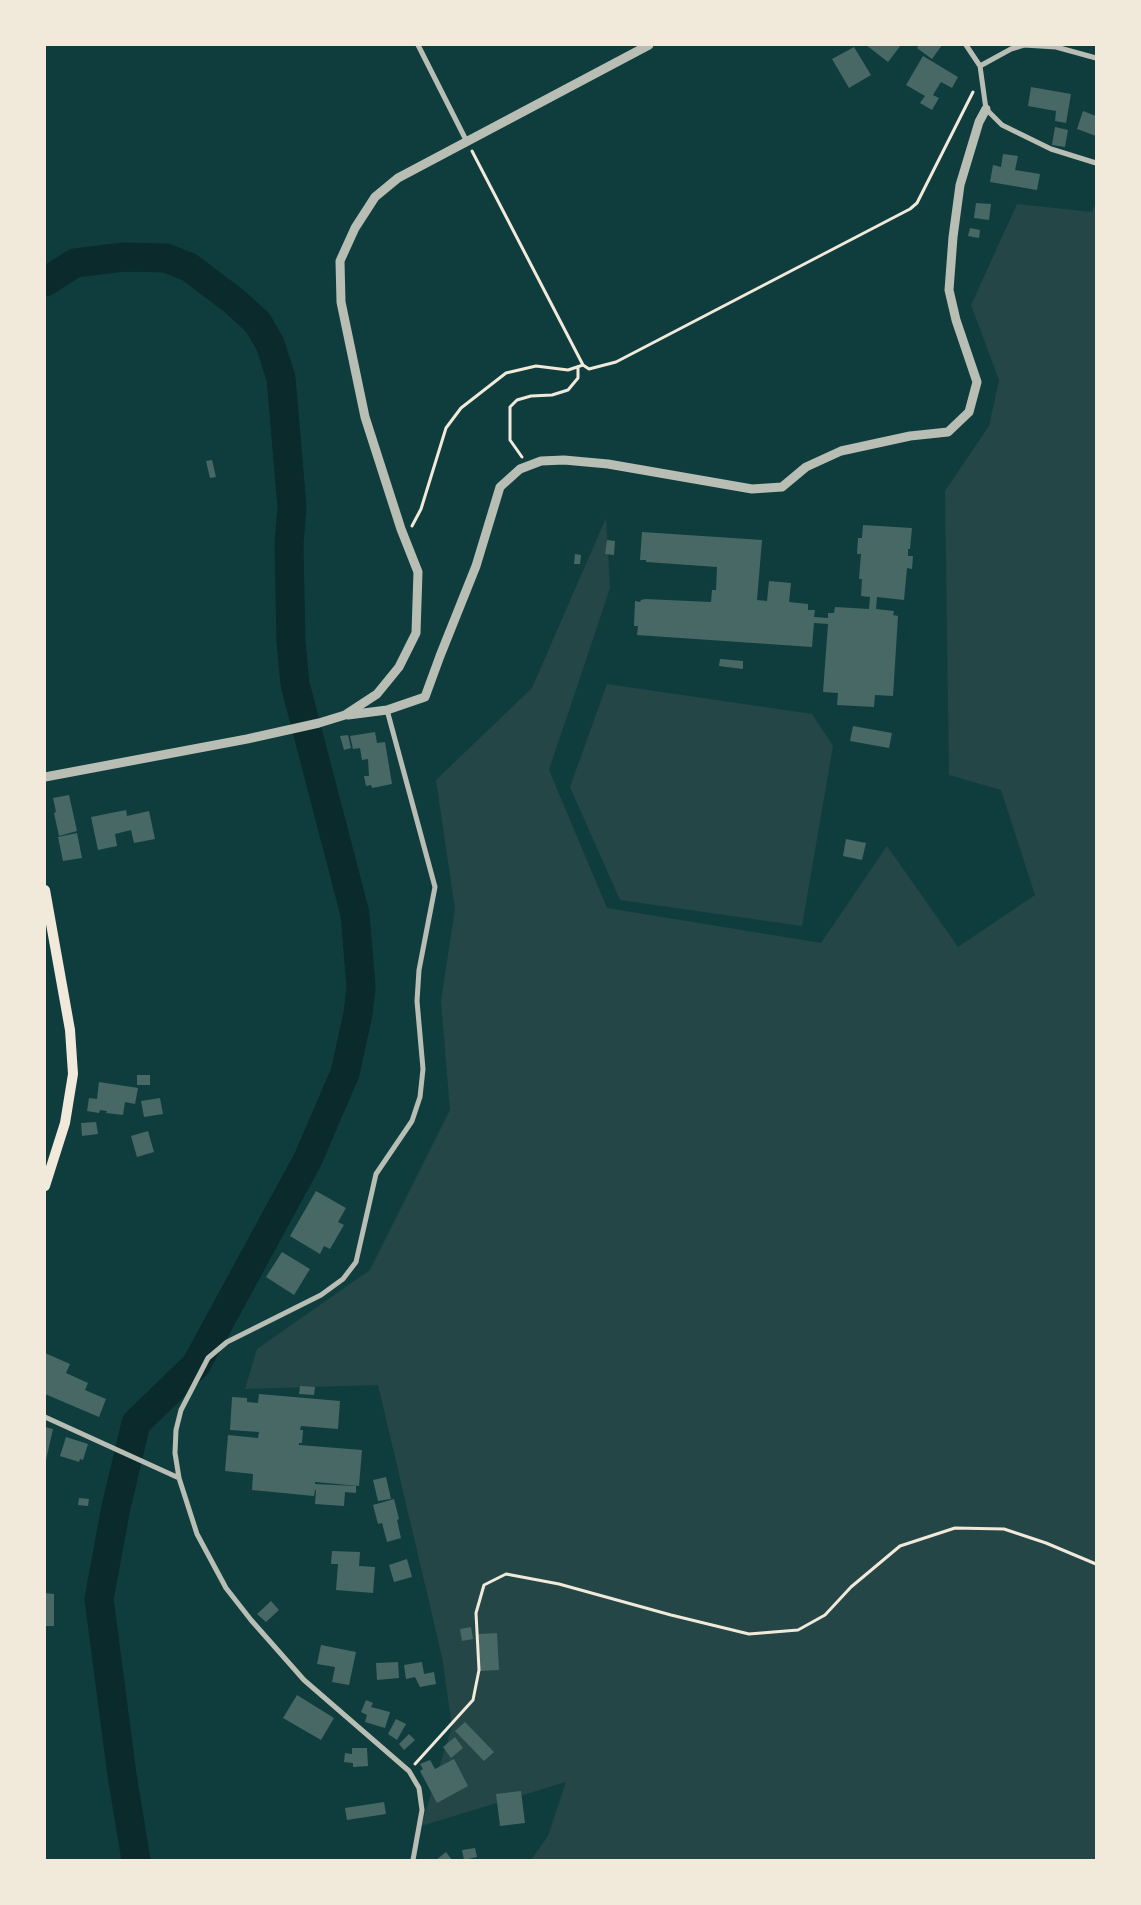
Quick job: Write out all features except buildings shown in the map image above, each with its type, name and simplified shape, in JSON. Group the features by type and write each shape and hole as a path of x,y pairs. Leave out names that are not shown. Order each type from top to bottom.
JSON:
{"main road":[{"path":"45,890 70,1030 74,1074 65,1123 47,1170 45,1186"}],"street":[{"path":"418,45 467,142"},
{"path":"345,715 377,694 399,666 416,633 418,572 410,549 400,529 365,417 341,302 340,261 355,228 375,197 398,178 649,45"},
{"path":"45,777 247,739 319,723 345,715 387,710 425,697 476,566 500,487 520,469 542,461 564,460 608,464 752,489 782,487 806,467 841,450 910,436 948,432 969,412 976,382 956,320 949,290 953,237 960,185 979,122 986,109 980,66 966,45"},
{"path":"980,66 1011,49 1024,45 1056,47 1096,58"},
{"path":"986,109 1002,125 1043,145 1096,163"},
{"path":"387,710 435,887 419,970 417,1001 423,1069 420,1097 412,1121 376,1174 356,1262 343,1280 321,1295 227,1342 208,1358 181,1410 176,1430 175,1453 179,1478 197,1534 226,1588 246,1614 304,1680 409,1771 419,1788 422,1810 414,1860"},
{"path":"45,1417 179,1478"}],"path":[{"path":"467,142 583,365 589,369 616,362 910,209 917,203 982,75"},
{"path":"410,549 408,534 420,508 446,428 461,408 506,373 536,366 568,370 583,365"},
{"path":"529,466 510,440 510,407 517,400 531,396 552,395 568,390 578,378 578,367"},
{"path":"409,1771 444,1729 457,1719 473,1700 479,1670 476,1613 484,1585 506,1574 559,1584 749,1634 798,1630 825,1615 851,1587 900,1546 955,1528 1004,1529 1046,1543 1096,1564"}],"shaded area":[{"path":"1096,203 1096,1860 531,1860 548,1836 566,1782 421,1826 452,1726 442,1657 378,1385 245,1389 257,1349 370,1270 450,1110 441,1001 455,909 436,780 532,688 606,518 610,588 549,770 607,908 821,943 887,846 958,947 1035,895 1001,790 949,775 945,491 989,426 999,380 971,305 1017,204 1092,212"},
{"path":"607,684 812,714 833,746 802,926 620,900 570,787"}],"waterway":[{"path":"45,282 75,263 124,257 166,258 189,267 234,301 258,323 270,344 281,378 292,507 289,544 291,642 295,684 355,914 361,987 358,1014 345,1073 308,1159 196,1365 136,1423 116,1507 99,1599 122,1775 136,1860"}]}
